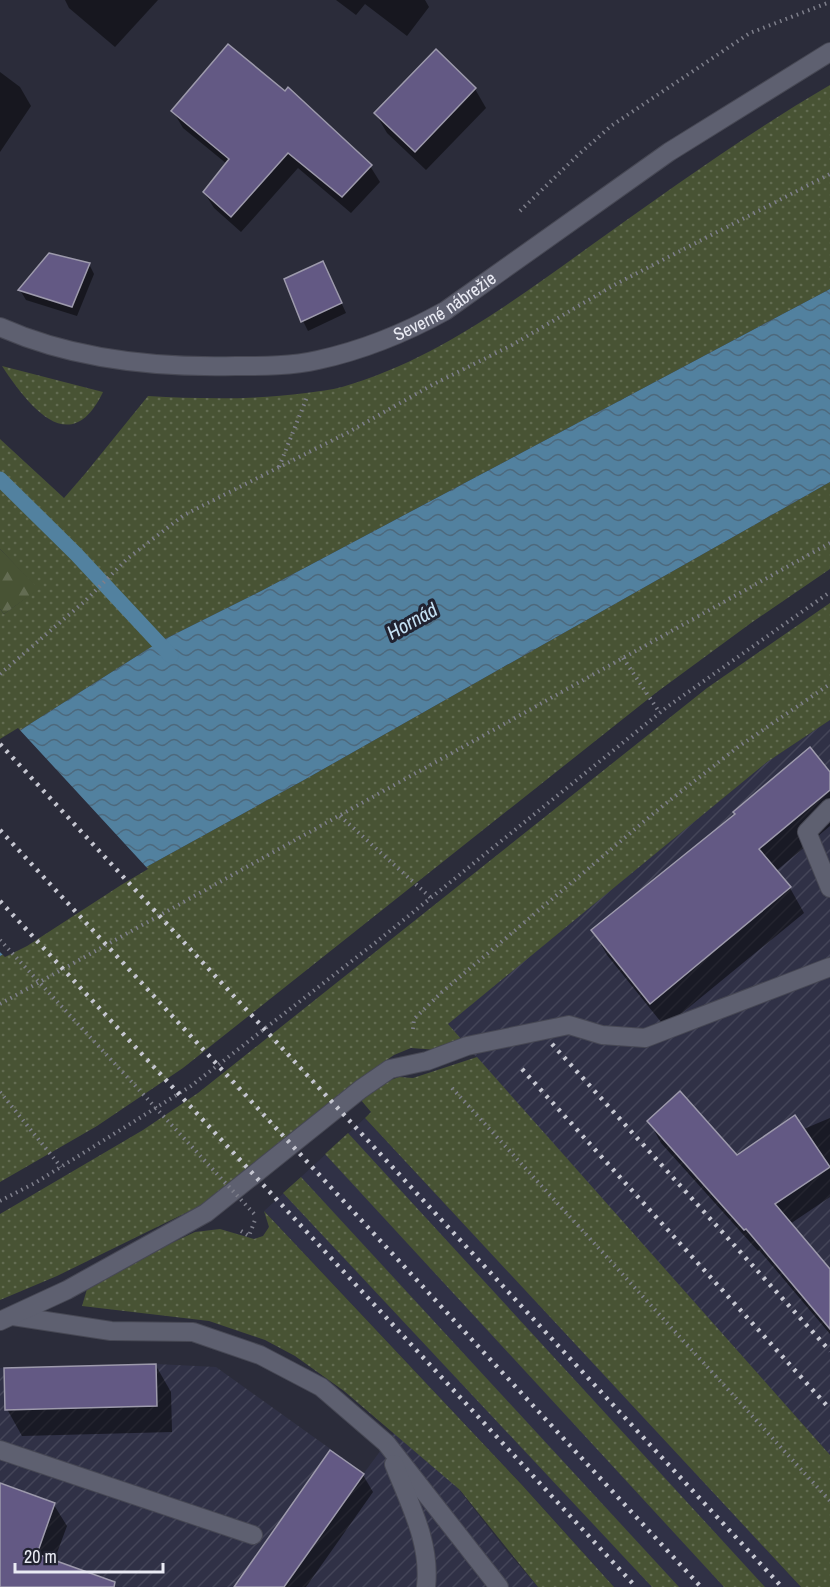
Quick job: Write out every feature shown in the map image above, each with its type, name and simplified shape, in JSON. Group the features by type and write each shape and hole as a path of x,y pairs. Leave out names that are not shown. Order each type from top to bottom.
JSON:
{"street":[{"name":"Severné nábrežie","path":"0,327 78,353 149,364 202,367 260,366 316,360 370,346 408,331 445,311 669,152 830,52"},
{"path":"830,808 807,832 830,888"},
{"path":"7,1319 67,1290 206,1213 361,1089 390,1069 427,1061 467,1046 569,1025 602,1035 645,1038 830,967"},
{"path":"7,1319 111,1331 193,1332 260,1355 321,1387 386,1443 499,1587"},
{"path":"386,1443 423,1536 428,1567 426,1587"},
{"path":"0,1449 253,1536"}],"path":[{"path":"512,218 611,126 750,33 830,2"},
{"path":"0,675 86,601 127,559 184,515 346,433 432,385 512,345 616,284 830,174"},
{"path":"0,1005 830,543"},
{"path":"0,1201 61,1167 191,1086 431,898 660,713 830,592"},
{"path":"623,658 660,713"},
{"path":"830,684 738,747 668,801 442,992 414,1019 412,1041 427,1061 830,1501"},
{"path":"340,816 431,898"},
{"path":"0,940 257,1217"},
{"path":"0,1092 61,1167"}],"shaded area":[{"path":"830,720 830,1455 447,1024 767,762"},
{"path":"365,1118 801,1587 614,1587 522,1485 264,1211"},
{"path":"156,1364 216,1367 364,1473 404,1419 506,1550 538,1587 15,1587 0,1582 0,1368"}],"green space":[{"path":"830,85 830,289 263,590 159,642 0,743 0,609 4,614 38,589 0,549 0,439 64,498 148,396 227,398 306,393 338,388 410,361 442,345 504,307 710,162 769,122"},
{"path":"2,366 103,392 90,412 77,423 63,424 37,410"},
{"path":"830,482 830,569 657,692 183,1068 97,1126 0,1182 0,956 25,943 119,882 304,780"},
{"path":"0,549 39,589 4,614 0,609"},
{"path":"830,603 830,720 767,762 448,1024 462,1040 437,1050 411,1048 394,1055 362,1077 204,1204 57,1276 0,1300 0,1214 143,1130 198,1093 707,688"},
{"path":"477,1057 830,1455 830,1587 801,1587 365,1118 371,1112 360,1099 382,1083 399,1077 413,1078"},
{"path":"348,1133 765,1587 724,1587 325,1154"},
{"path":"301,1177 679,1587 652,1587 283,1193"},
{"path":"264,1211 522,1485 614,1587 538,1587 460,1490 344,1391 295,1356 265,1340 209,1321 82,1306 87,1289 101,1276 195,1232 220,1229 254,1239 263,1236 269,1227"}],"water":[{"name":"Hornád","path":"830,289 830,482 304,780 119,882 25,943 0,956 0,743 159,642 263,590"}],"pier":[{"path":"18,728 148,869 27,946 5,957 0,952 0,739"}],"building":[{"path":"228,44 285,91 288,87 372,165 342,197 288,153 231,217 203,192 229,159 171,111"},
{"path":"436,49 476,88 415,152 374,113"},
{"path":"49,253 90,263 72,307 18,290"},
{"path":"323,261 342,303 301,322 284,279"},
{"path":"810,747 830,772 830,790 759,849 791,887 650,1004 591,930 735,814 733,812"},
{"path":"680,1091 737,1155 795,1115 830,1167 775,1204 830,1269 830,1329 746,1229 744,1230 647,1121"},
{"path":"156,1364 157,1406 5,1410 4,1368"},
{"path":"330,1450 364,1474 284,1587 234,1587"},
{"path":"0,1483 55,1503 37,1554 115,1582 114,1587 0,1587"}],"waterway":[{"path":"0,479 76,554 171,656"}],"railway":[{"path":"0,744 782,1587"},
{"path":"0,830 701,1587"},
{"path":"0,901 636,1587"},
{"path":"552,1044 830,1351"},
{"path":"522,1069 830,1409"}]}
